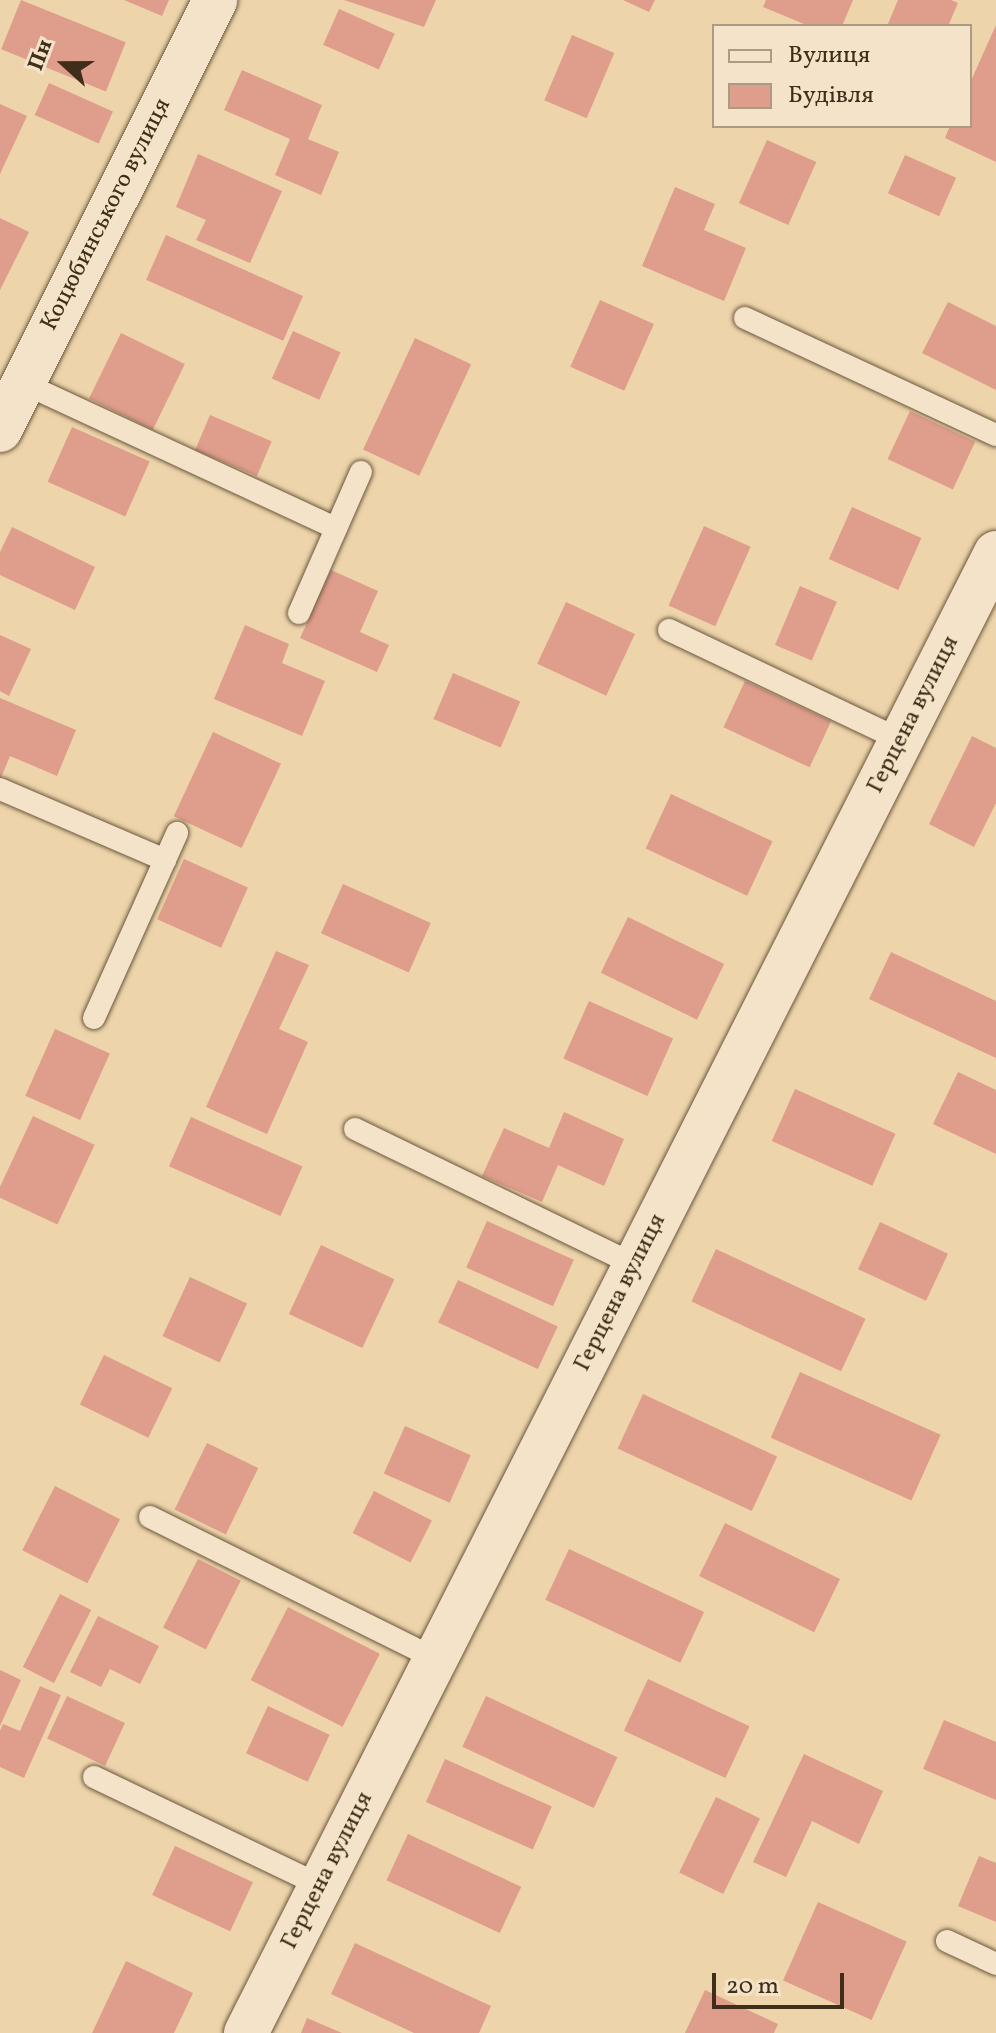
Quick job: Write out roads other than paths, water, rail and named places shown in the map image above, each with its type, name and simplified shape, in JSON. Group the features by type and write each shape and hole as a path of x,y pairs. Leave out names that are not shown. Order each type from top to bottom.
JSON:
{"street":[{"name":"Коцюбинського вулиця","path":"0,430 215,0"},
{"name":"Герцена вулиця","path":"246,2033 996,553"}],"lane":[{"path":"745,318 996,435"},
{"path":"23,383 336,528"},
{"path":"299,613 361,472"},
{"path":"669,630 901,740"},
{"path":"0,789 165,860"},
{"path":"94,1018 177,833"},
{"path":"355,1129 635,1265"},
{"path":"150,1517 436,1659"},
{"path":"94,1777 321,1886"},
{"path":"947,1941 996,1964"}]}
